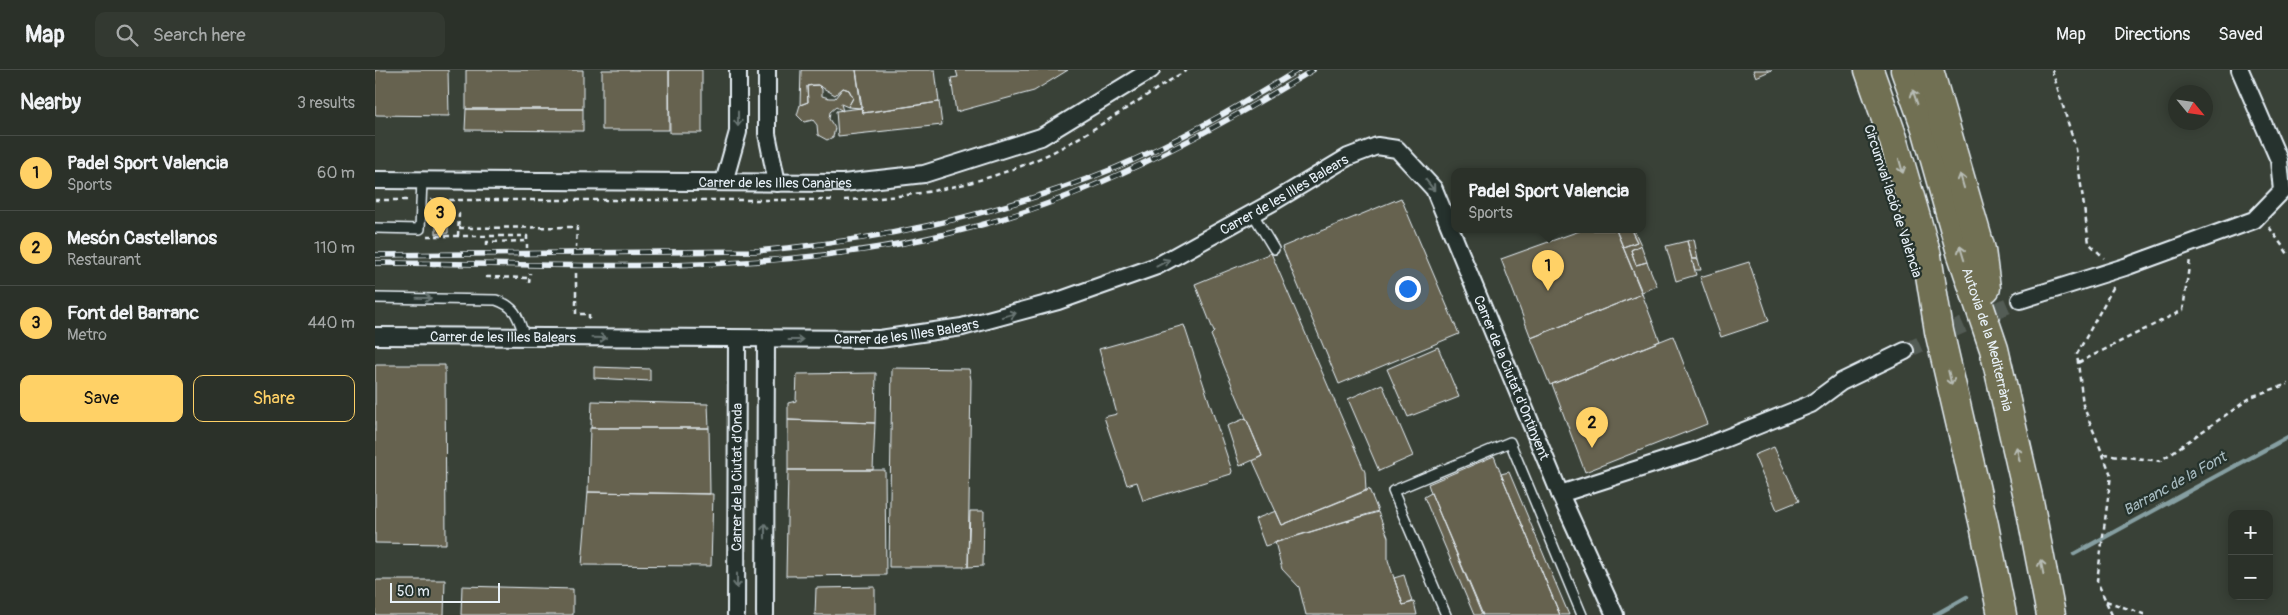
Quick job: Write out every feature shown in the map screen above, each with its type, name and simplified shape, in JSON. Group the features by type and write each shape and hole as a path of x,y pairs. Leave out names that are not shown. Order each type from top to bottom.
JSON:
{"highway":[{"name":"Circumval·lació de València","path":"1850,70 1908,257 1939,331"},
{"path":"1869,70 1893,138 1927,256 1939,331 1984,525 2002,615"},
{"name":"Autovia de la Mediterrània","path":"1905,70 1926,128 1961,252 1994,349 2029,501 2051,615"},
{"path":"1929,70 1981,250 1994,349"}],"street":[{"path":"724,182 738,132 738,70"},
{"path":"767,70 767,134 777,183"},
{"name":"Carrer de les Illes Canàries","path":"375,180 843,183 924,174 1041,137 1151,70"},
{"path":"2020,300 2120,268 2254,220 2282,191 2279,160 2240,70"},
{"name":"Carrer de les Illes Balears","path":"375,336 737,340 880,339 971,325 1058,301 1157,266 1253,214 1348,157 1377,146 1397,148"},
{"name":"Carrer de la Ciutat d'Ontinyent","path":"1397,148 1434,188 1451,229"},
{"name":"Carrer de la Ciutat d'Ontinyent","path":"1453,233 1560,494 1615,615"},
{"name":"Carrer de la Ciutat d’Onda","path":"736,615 737,340"},
{"name":"Carrer de la Ciutat d’Onda","path":"765,615 766,340"},
{"path":"1560,494 1694,451 1811,404 1841,382 1905,351"}],"lane":[{"path":"375,228 420,229 421,180"},
{"path":"1253,214 1274,249"},
{"path":"375,298 496,300 509,304 516,313 525,338"},
{"path":"1446,615 1393,491 1511,442 1582,615"}],"path":[{"path":"2052,70 2076,149 2089,243 2120,268 2077,354 2083,405 2111,474 2100,539 2097,581 2112,615"},
{"path":"442,200 442,214"},
{"path":"2263,210 2269,227 2288,254"},
{"path":"428,214 459,214 458,236"},
{"path":"459,228 577,227 576,248"},
{"path":"427,229 427,236"},
{"path":"419,236 527,236 527,248"},
{"path":"487,244 487,242 527,242"},
{"path":"2078,364 2183,310 2192,243"},
{"path":"529,273 529,283"},
{"path":"576,273 576,314"},
{"path":"487,276 529,278"},
{"path":"2102,454 2160,462 2253,396 2288,384"},
{"path":"2106,601 2147,615"}],"building":[{"path":"375,70 448,70 449,116 375,115"},
{"path":"466,70 583,70 583,109 466,109"},
{"path":"602,70 669,70 669,130 602,130"},
{"path":"669,70 702,70 702,133 670,133"},
{"path":"801,70 856,70 861,108 848,107 853,98 849,90 843,88 835,95 818,85 807,86 808,102 800,105"},
{"path":"856,70 935,70 939,102 863,113"},
{"path":"956,70 1068,70 1034,91 956,112 951,78 958,77"},
{"path":"1753,70 1772,70 1756,77"},
{"path":"818,85 822,89 822,96 835,98 843,88 849,90 853,98 848,107 841,104 843,111 836,107 830,112 829,119 835,128 833,137 827,140 818,135 817,125 813,120 804,122 797,115 800,105 808,102 807,86"},
{"path":"939,102 942,125 838,136 836,111 862,108 863,113"},
{"path":"466,109 583,109 583,131 465,130"},
{"path":"1401,198 1459,334 1339,384 1282,247"},
{"path":"448,223 448,233 436,234 436,224"},
{"path":"1574,233 1617,233 1642,294 1531,338 1501,259"},
{"path":"1617,233 1632,233 1637,242 1623,247"},
{"path":"1632,233 1635,233 1641,245 1631,250 1636,265 1647,262 1657,286 1642,292 1623,247 1637,242"},
{"path":"1694,239 1698,259 1692,259 1687,241"},
{"path":"1687,241 1696,275 1676,281 1666,246"},
{"path":"1641,245 1647,262 1636,265 1631,250"},
{"path":"1271,253 1365,472 1366,491 1282,525 1253,461 1262,456 1211,335 1214,332 1195,284"},
{"path":"1692,259 1698,259 1701,270 1695,270"},
{"path":"1749,262 1769,321 1721,337 1700,277"},
{"path":"1642,294 1660,341 1550,385 1531,338"},
{"path":"1184,325 1232,471 1231,474 1143,501 1137,482 1127,485 1104,417 1117,414 1099,349"},
{"path":"1673,336 1707,424 1585,472 1552,384"},
{"path":"1438,347 1459,397 1408,417 1387,369"},
{"path":"375,365 445,365 446,544 375,543"},
{"path":"594,367 650,369 650,381 594,378"},
{"path":"892,368 969,369 971,380 968,567 889,567"},
{"path":"876,373 875,423 788,420 788,403 796,401 797,374"},
{"path":"1382,384 1413,456 1379,471 1348,399"},
{"path":"592,401 708,404 709,428 591,428"},
{"path":"1246,418 1262,456 1240,466 1227,426"},
{"path":"788,420 875,423 873,470 788,470"},
{"path":"590,428 709,428 710,494 588,492"},
{"path":"1774,447 1799,501 1777,510 1754,455"},
{"path":"1494,456 1560,615 1482,615 1431,493 1428,484"},
{"path":"788,470 885,470 886,575 786,576"},
{"path":"1509,472 1569,615 1560,615 1501,474"},
{"path":"1369,489 1378,511 1265,546 1255,519 1276,511 1282,525"},
{"path":"588,492 713,494 711,566 582,565"},
{"path":"1431,493 1483,615 1474,615 1424,497"},
{"path":"970,511 984,511 983,566 968,567"},
{"path":"1378,512 1388,537 1388,560 1403,605 1414,602 1417,615 1306,615 1299,587 1282,569 1275,542"},
{"path":"1404,575 1412,602 1403,605 1394,578"},
{"path":"375,580 445,580 444,615 375,615"},
{"path":"462,586 573,589 573,615 461,615"},
{"path":"875,587 875,615 815,615 816,588"}],"waterway":[{"name":"Barranc de la Font","path":"2074,554 2288,437"},
{"name":"Barranc de la Font","path":"1935,615 1967,597"}],"tunnel":[{"path":"1905,351 2020,300"}],"railway":[{"path":"375,255 755,251 893,233 983,212 1071,185 1115,168 1208,122 1298,70"},
{"path":"375,263 609,266 765,261 842,253 919,240 995,221 1079,192 1198,136 1313,70"}],"place":[{"name":"Font del Barranc","path":"440,238"},
{"name":"Padel Sport Valencia","path":"1548,291"},
{"name":"Mesón Castellanos","path":"1592,448"}]}
